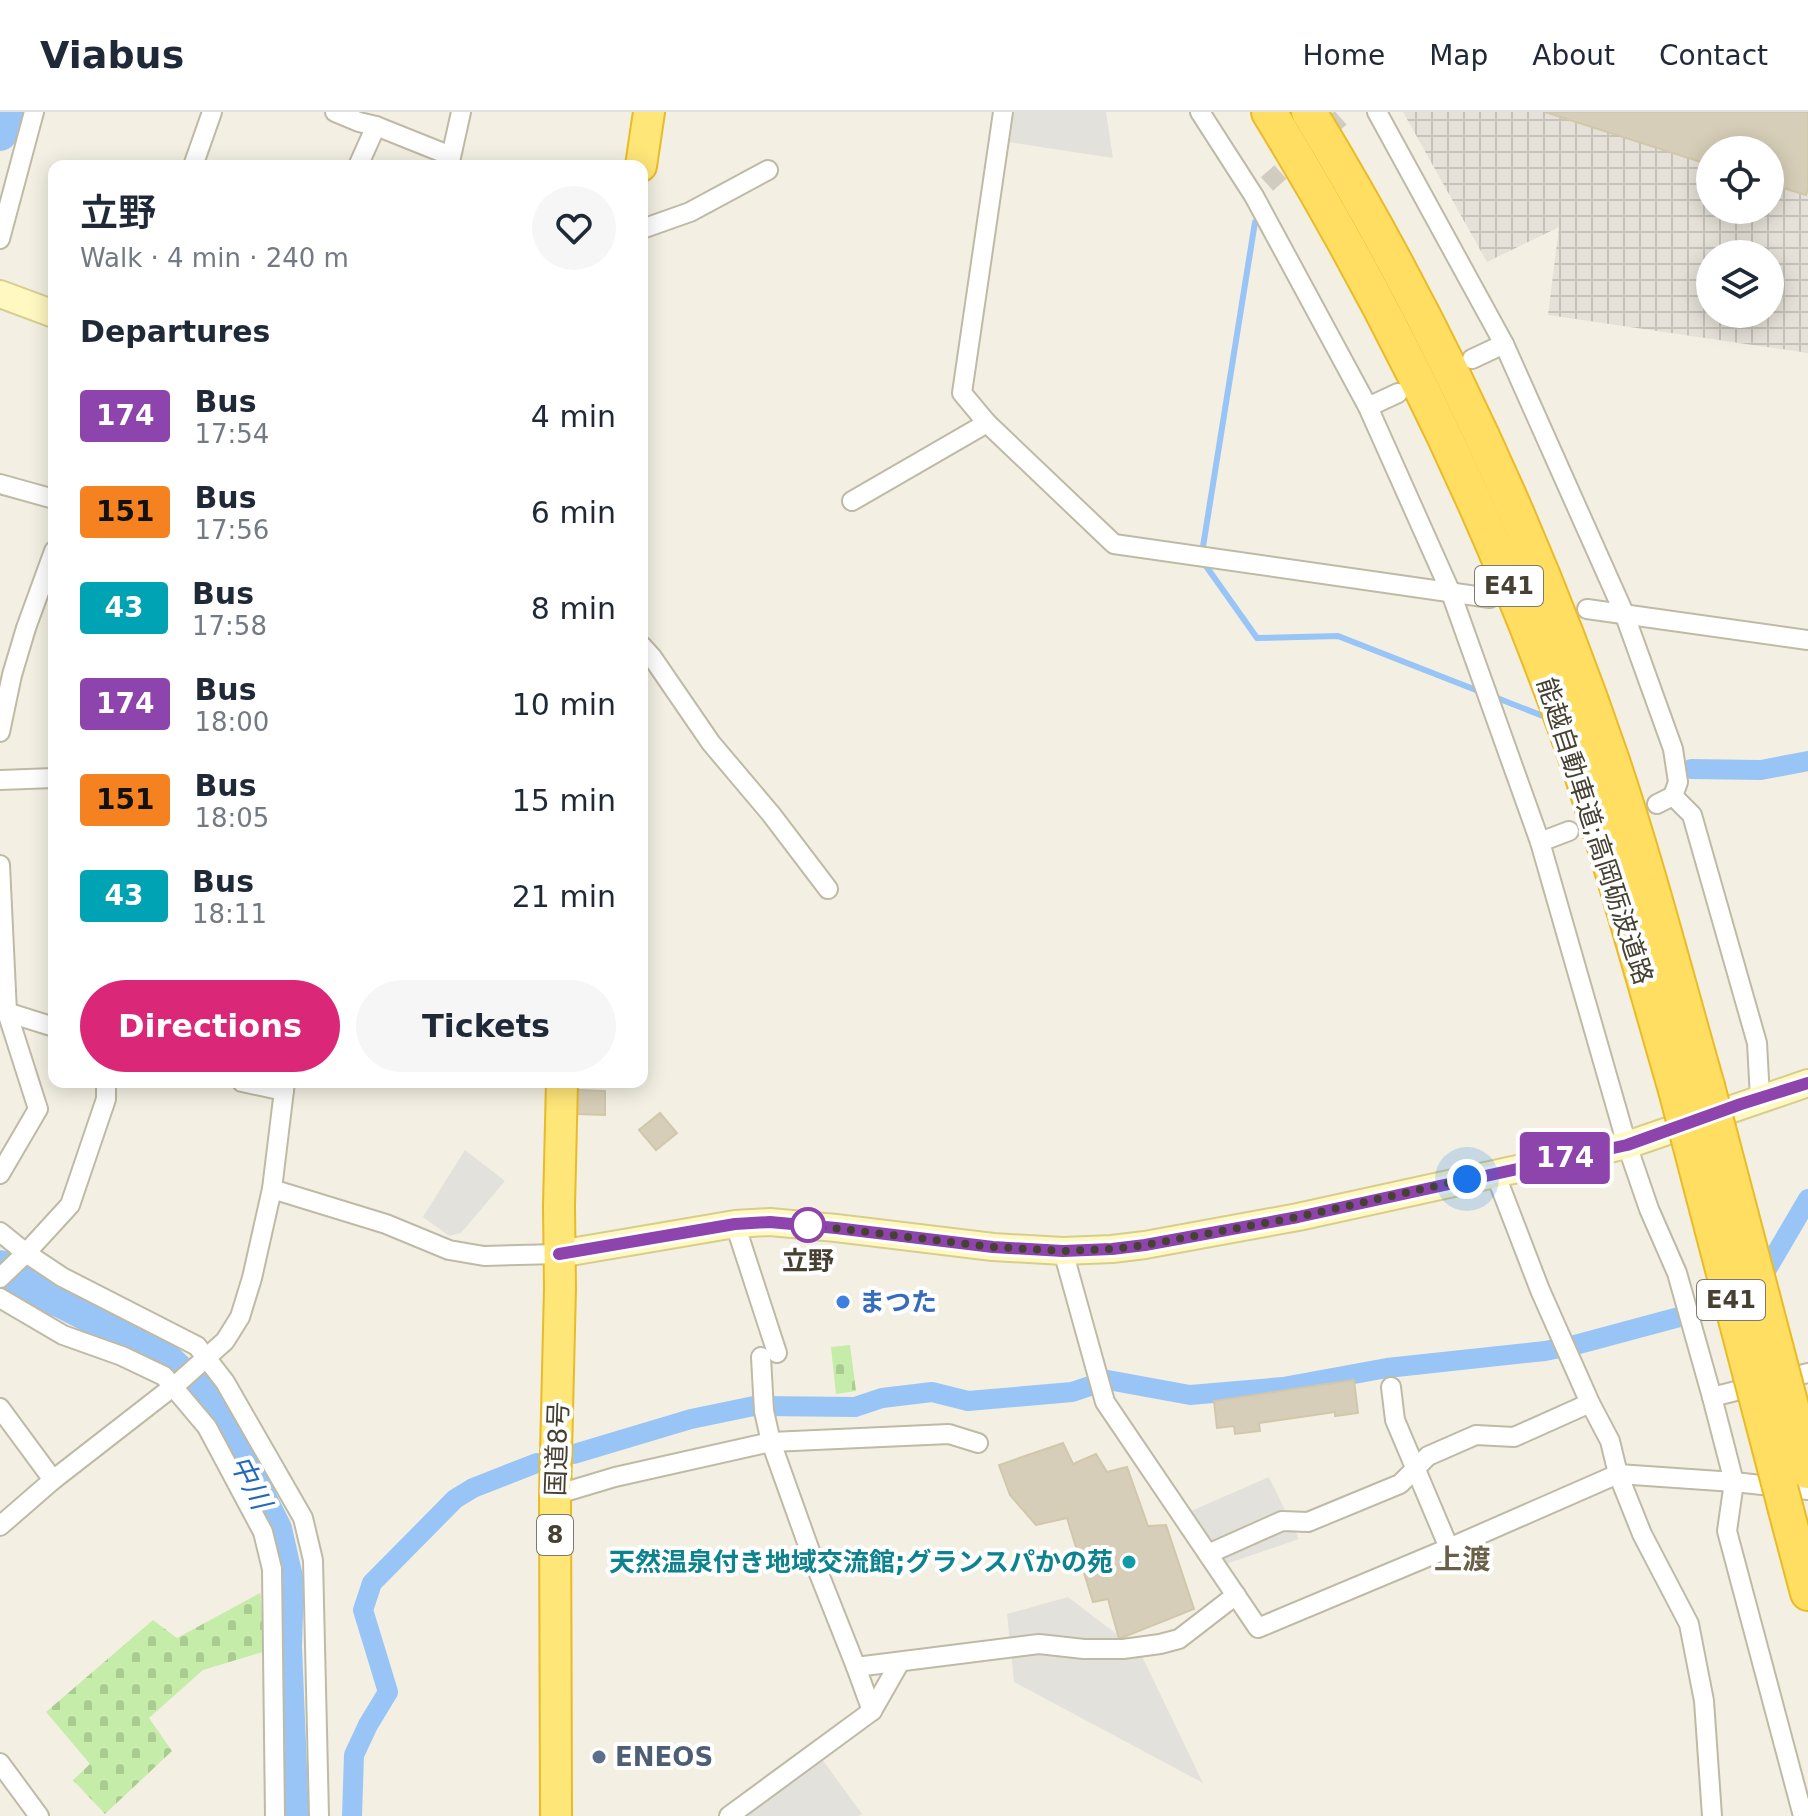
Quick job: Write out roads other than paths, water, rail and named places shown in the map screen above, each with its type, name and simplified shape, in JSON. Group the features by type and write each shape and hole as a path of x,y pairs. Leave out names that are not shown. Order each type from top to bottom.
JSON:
{"highway":[{"path":"642,160 649,112"},
{"name":"能越自動車道;高岡砺波道路","path":"1269,112 1342,236 1396,337 1493,543 1576,760 1692,1088 1808,1471"},
{"name":"能越自動車道;高岡砺波道路","path":"1309,112 1375,226 1475,422 1524,531 1612,763 1646,871 1692,1088 1797,1500 1808,1593"},
{"name":"国道8号","path":"556,1816 555,1495 562,1088"}],"main road":[{"path":"0,294 48,312"},
{"path":"559,1254 735,1224 770,1222 993,1247 1063,1251 1145,1245 1298,1217 1627,1145 1808,1083"}],"street":[{"path":"0,239 34,112"},
{"path":"335,112 365,120 448,160"},
{"path":"450,160 461,112"},
{"path":"1003,112 962,393 987,423 1114,544 1490,598"},
{"path":"1200,112 1260,190 1368,407 1451,593 1540,842 1627,1145 1649,1209 1677,1273 1712,1397 1734,1482 1727,1531 1803,1816"},
{"path":"1377,112 1504,344 1624,613 1673,749 1678,782 1665,800 1692,815 1757,1043 1760,1098"},
{"path":"195,160 208,113"},
{"path":"359,160 365,120"},
{"path":"648,227 690,212 768,170"},
{"path":"1472,359 1504,344"},
{"path":"1368,407 1398,393"},
{"path":"852,501 987,423"},
{"path":"0,484 48,497"},
{"path":"0,732 12,675 48,568"},
{"path":"1587,609 1808,640"},
{"path":"648,653 711,743 771,814 828,889"},
{"path":"0,780 48,778"},
{"path":"1540,842 1569,831"},
{"path":"0,865 3,1011 38,1109 0,1174"},
{"path":"3,1011 48,1025"},
{"path":"0,1278 70,1205 106,1099 106,1088"},
{"path":"0,1526 225,1341 240,1317 252,1278 272,1189 284,1088"},
{"path":"1495,1173 1540,1290 1610,1441 1618,1474 1642,1534 1689,1624 1704,1701 1712,1816"},
{"path":"272,1189 386,1224 449,1250 484,1256 559,1254"},
{"path":"735,1224 769,1355 764,1407 771,1442 872,1711"},
{"path":"0,1232 23,1256 197,1346 203,1360 225,1382 303,1518 313,1560 319,1816"},
{"path":"1063,1251 1105,1402 1258,1628 1618,1474 1734,1482 1797,1500"},
{"path":"0,1298 63,1335 122,1356 176,1384 207,1427 263,1532 272,1569 275,1816"},
{"path":"1712,1397 1808,1373"},
{"path":"1391,1387 1395,1420 1449,1548"},
{"path":"1208,1554 1282,1521 1308,1522 1400,1484 1428,1456 1476,1435 1514,1437 1590,1403"},
{"path":"0,1408 53,1480"},
{"path":"555,1495 615,1477 771,1442 949,1434 978,1443"},
{"path":"856,1667 1039,1644 1123,1649 1160,1644 1179,1639 1236,1595"},
{"path":"729,1816 872,1711 900,1662"},
{"path":"0,1763 39,1816"}],"waterway":[{"name":"中川","path":"0,134 6,112"},
{"path":"1255,222 1201,559 1257,638 1338,636 1481,692"},
{"path":"1492,696 1548,718"},
{"path":"1691,769 1761,770 1808,761"},
{"path":"574,1454 691,1419 754,1406 855,1407 882,1398 932,1392 968,1401 1072,1392 1108,1380 1190,1395 1283,1387 1387,1368 1575,1345 1750,1298 1808,1199"},
{"name":"中川","path":"0,1267 35,1292 61,1301 156,1350 201,1393 235,1449 275,1529 287,1582 285,1647 292,1816"},
{"path":"352,1816 354,1755 388,1692 363,1610 372,1583 455,1499 473,1488 537,1463"}],"tunnel":[{"path":"1267,184 1347,112"}],"place":[{"name":"立野","path":"808,1225"},
{"name":"まつた","path":"843,1302"},
{"name":"天然温泉付き地域交流館;グランスパかの苑","path":"1129,1562"},
{"name":"ENEOS","path":"599,1757"}],"district":[{"name":"上渡","path":"1462,1559"}]}
